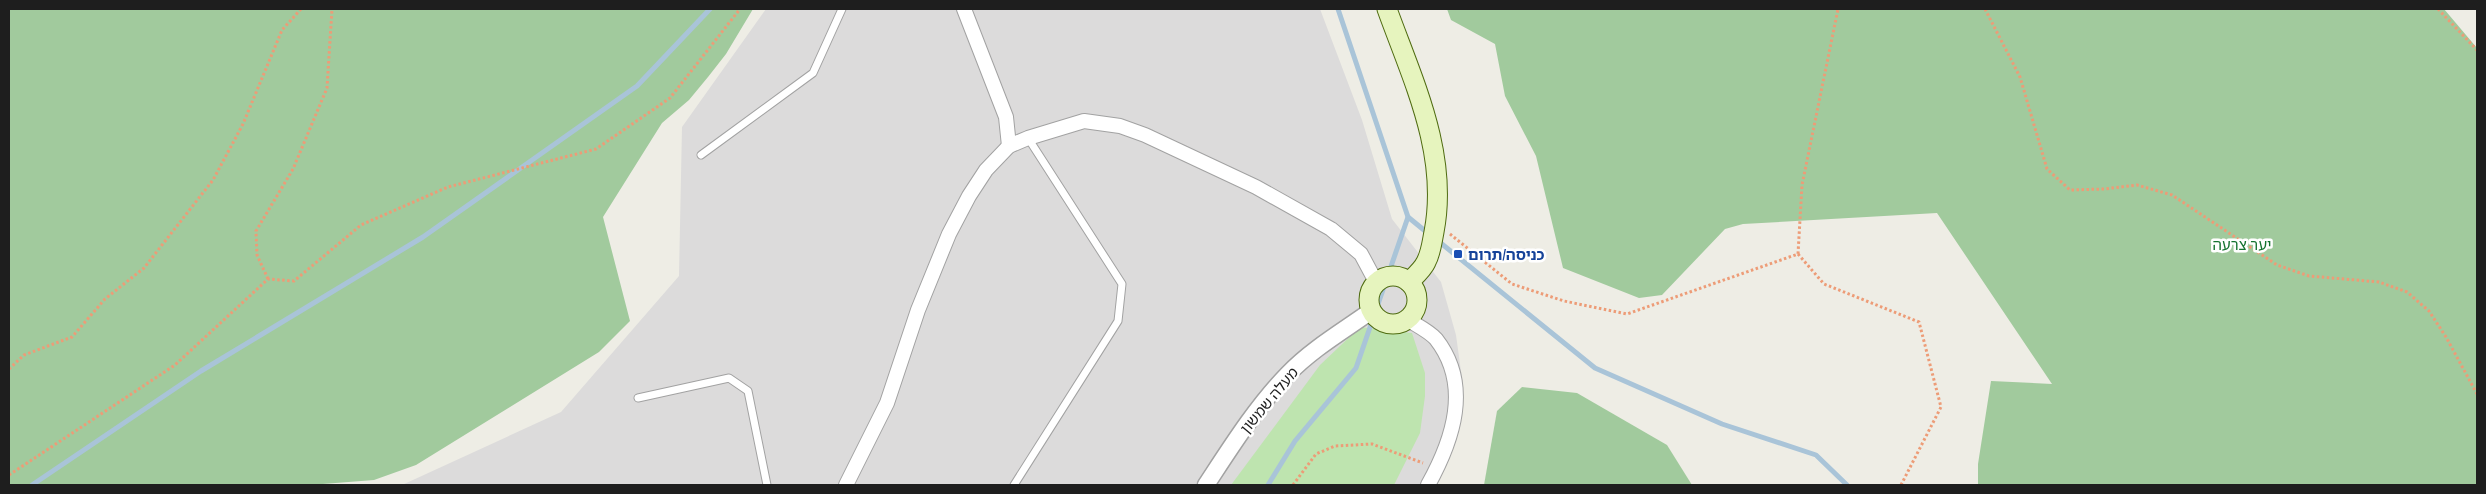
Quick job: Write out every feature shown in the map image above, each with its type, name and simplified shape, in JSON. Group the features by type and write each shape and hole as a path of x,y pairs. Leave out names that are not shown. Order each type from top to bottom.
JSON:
{"main road":[{"path":"1387,9 1429,123 1437,174 1436,222 1426,262 1409,282"},
{"path":"1393,276 1409,282 1416,294 1417,301 1416,308 1407,319 1401,323 1387,324 1375,316 1371,311 1369,295 1376,282 1393,276"}],"street":[{"path":"964,9 1006,118 1009,146"},
{"path":"846,485 887,403 918,310 949,234 969,196 986,170 1009,146 1028,138 1084,121 1120,126 1145,135 1256,187 1332,229 1361,254 1376,282"},
{"name":"מעלה שמשון","path":"1206,485 1259,408 1289,373 1324,344 1371,311"},
{"path":"1407,319 1435,339 1450,366 1457,392 1455,423 1428,485"}],"lane":[{"path":"701,155 813,72 842,9"},
{"path":"1014,485 1118,321 1122,284 1028,138"},
{"path":"638,398 729,378 748,391 767,485"}],"path":[{"path":"9,369 24,355 72,337 105,299 144,268 213,180 243,124 282,30 301,9"},
{"path":"268,279 257,255 256,231 293,169 326,88 332,9"},
{"path":"9,476 175,365 268,279 294,281 362,225 448,187 596,149 670,98 740,9"},
{"path":"1838,9 1802,185 1798,254 1824,284 1919,322 1941,407 1901,485"},
{"path":"1985,9 2020,77 2047,169 2070,190 2104,190 2137,185 2172,195 2277,265 2309,276 2379,282 2407,292 2429,311 2446,337 2477,394"},
{"path":"2438,9 2477,50"},
{"path":"1436,222 1512,284 1564,301 1628,314 1798,254"},
{"path":"1293,485 1316,454 1335,446 1372,444 1437,468"}],"shaded area":[{"path":"766,9 1320,9 1362,120 1392,219 1441,282 1456,335 1463,386 1453,432 1433,485 402,485 561,412 679,276 682,127"}],"green space":[{"path":"9,9 753,9 726,54 708,77 689,100 662,123 603,217 630,321 599,352 416,465 374,480 310,485 9,485"},
{"name":"יער צרעה","path":"1447,9 2444,9 2477,48 2477,485 1978,485 1978,464 1991,381 2052,384 1937,213 1743,224 1725,229 1662,295 1639,298 1563,268 1536,156 1505,96 1495,44 1451,20"},
{"path":"1360,327 1412,333 1425,373 1425,396 1420,433 1394,485 1231,485 1320,365"},
{"path":"1522,387 1577,393 1667,445 1692,485 1484,485 1497,411"}],"waterway":[{"path":"32,485 201,371 423,237 637,86 710,9"},
{"path":"1268,485 1295,441 1356,368 1408,217 1338,9"},
{"path":"1408,217 1430,235"},
{"path":"1437,240 1595,368 1722,424 1816,455 1847,485"}],"place":[{"name":"כניסה/תרום","path":"1458,254"}]}
